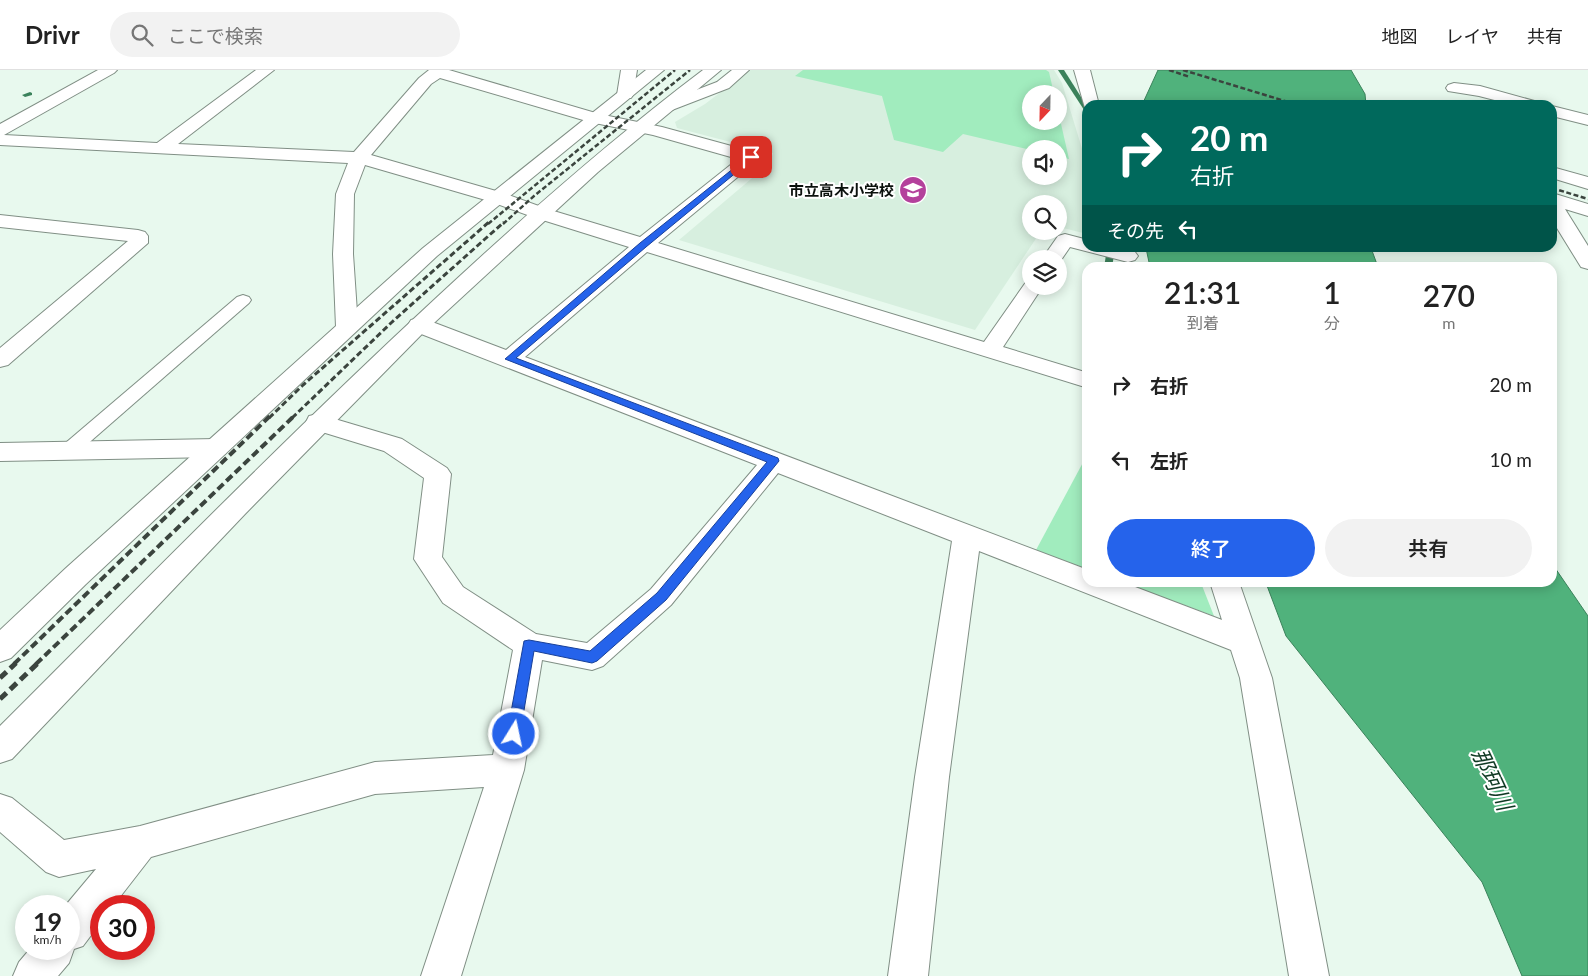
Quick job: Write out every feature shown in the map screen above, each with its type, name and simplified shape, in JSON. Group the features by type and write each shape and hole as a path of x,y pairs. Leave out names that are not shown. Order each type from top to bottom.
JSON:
{"street":[{"path":"0,131 110,70"},
{"path":"161,148 266,70"},
{"path":"625,95 629,70"},
{"path":"0,648 347,327 496,197 656,70"},
{"path":"0,748 318,422 420,324 540,213 640,128 713,70"},
{"path":"666,107 723,84 741,70"},
{"path":"1082,70 1090,100"},
{"path":"347,327 343,254 345,194 359,158 425,81 439,71 596,118 751,157 643,245 509,359"},
{"path":"1465,100 1450,82 1513,100"},
{"path":"1557,111 1588,120"},
{"path":"0,140 359,158 496,197 540,213 1082,379"},
{"path":"1557,174 1588,183"},
{"path":"1557,201 1588,210"},
{"path":"1557,211 1588,263"},
{"path":"0,221 138,236 138,242 0,360"},
{"path":"1058,250 1065,240 1082,244"},
{"path":"1109,252 1128,257"},
{"path":"989,351 1027,295"},
{"path":"420,324 1082,579"},
{"path":"318,422 393,445 438,474 428,559 453,595 529,645 592,657 661,597 774,461"},
{"path":"0,452 216,448"},
{"path":"908,976 932,777 967,535"},
{"path":"1102,587 1244,642"},
{"path":"1226,587 1256,678 1308,976"},
{"path":"441,976 507,770 529,645"},
{"path":"0,810 59,859 140,843 375,778 507,770"},
{"path":"80,918 140,843"},
{"path":"33,976 46,960"}],"lane":[{"path":"69,450 243,300"}],"shaded area":[{"name":"市立高木小学校","path":"750,70 1054,70 1063,85 1022,85 1022,130 1068,130 1068,103 1082,149 1082,233 1067,229 1067,195 1022,195 1022,240 1035,240 1028,250 1022,250 1022,260 975,330 679,240 770,163 773,153 677,128 675,122 705,104"},
{"path":"803,70 1046,70 1049,72 1052,85 1022,85 1022,130 1062,130 1065,140 1022,140 1022,148 963,134 943,152 894,140 882,96 795,76"},
{"path":"1082,464 1082,567 1036,550"},
{"path":"1135,587 1203,587 1214,616"}],"water":[{"path":"1158,70 1351,70 1365,94 1366,100 1144,100"},
{"path":"1147,252 1372,252 1376,262 1149,262"},
{"name":"那珂川","path":"1557,571 1588,616 1588,976 1522,976 1482,882 1286,636 1268,587 1557,587"}],"waterway":[{"path":"1061,70 1082,104"},
{"path":"25,95 30,94"},
{"path":"1109,262 1110,252"}],"railway":[{"path":"488,224 675,70"},
{"path":"503,224 534,196 690,70"},
{"path":"1169,70 1190,77"},
{"path":"1183,70 1282,100"},
{"path":"1557,190 1588,199"},
{"path":"269,418 303,385 489,222"},
{"path":"292,418 391,323 504,222"},
{"path":"14,664 270,416"},
{"path":"36,664 294,416"},
{"path":"0,678 16,663"},
{"path":"0,699 38,663"}],"place":[{"name":"市立高木小学校","path":"913,190"}],"route":[{"path":"514,734 529,645 592,657 661,597 774,461 509,359 643,245 751,157"}]}
